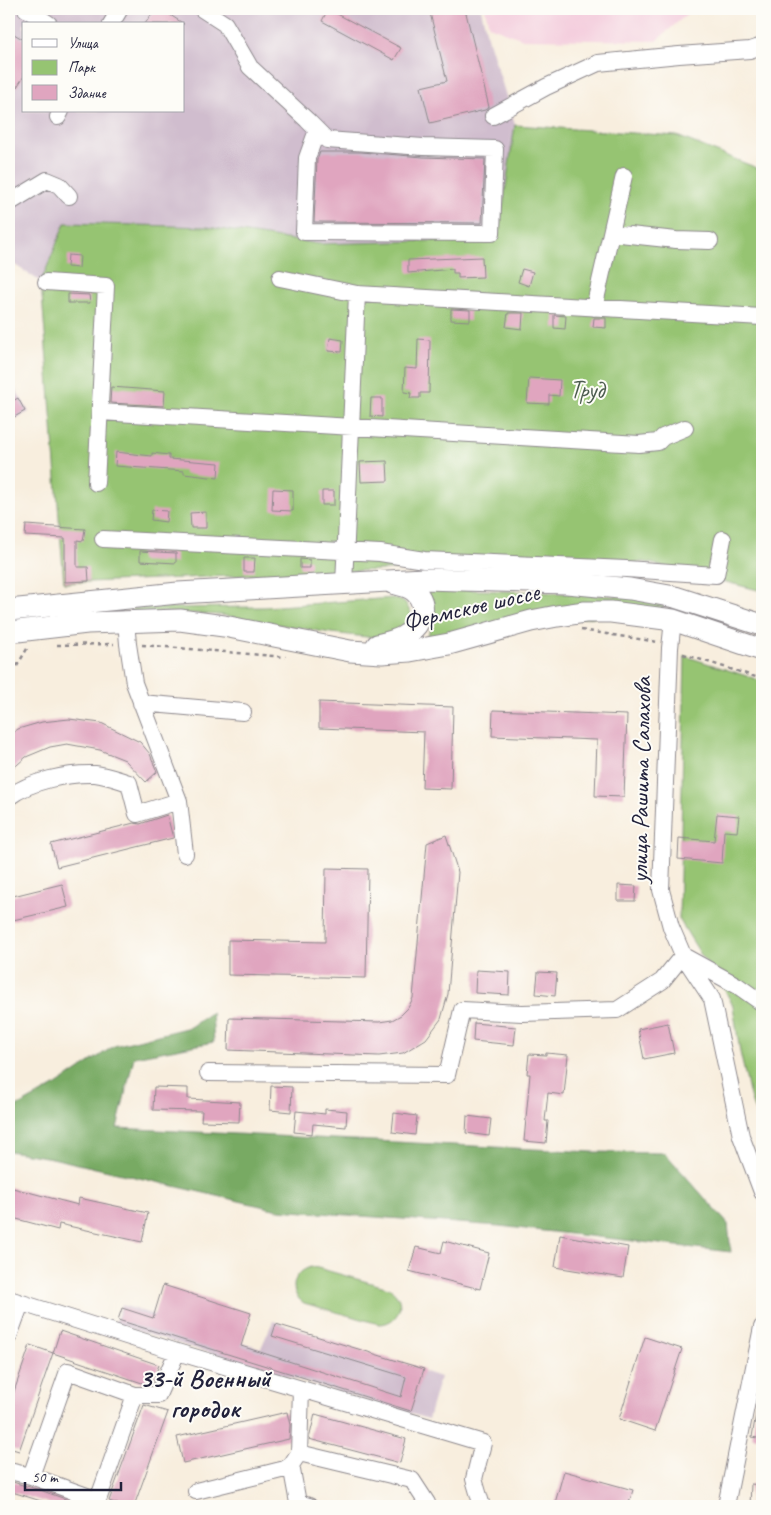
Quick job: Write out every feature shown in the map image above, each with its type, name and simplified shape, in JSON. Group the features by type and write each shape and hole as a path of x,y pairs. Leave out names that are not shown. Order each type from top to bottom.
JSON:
{"main road":[{"name":"Фермское шоссе","path":"9,610 178,593 423,579 567,583 630,589 675,597 762,625"},
{"path":"350,651 406,636 422,618 420,599 414,591 404,586 384,582"},
{"path":"672,620 675,597"},
{"name":"Фермское шоссе","path":"9,632 126,621 180,620 224,626 350,651 382,653 410,651 449,644 531,621 557,616 585,612 611,612 672,620 762,650"}],"street":[{"path":"26,9 46,22"},
{"path":"112,22 120,9"},
{"path":"202,9 225,24 250,67 327,140 423,147 495,149 492,234 304,232 307,158 316,130"},
{"path":"493,116 546,87 598,63 750,50 762,46"},
{"path":"594,308 624,176"},
{"path":"9,203 47,180 59,185 68,196"},
{"path":"611,233 676,240 710,241"},
{"path":"280,278 357,294 762,318"},
{"path":"46,282 106,286 96,483"},
{"path":"344,584 357,294"},
{"path":"100,412 640,444 658,442 663,437 685,428"},
{"path":"103,539 380,553 424,560 716,575 723,539"},
{"name":"улица Рашита Салахова","path":"672,620 661,890 671,927 683,956 712,999 741,1136 762,1192"},
{"path":"126,621 134,683 179,801 185,854"},
{"path":"141,702 243,712"},
{"path":"9,797 18,790 61,777 96,774 129,783 137,814 179,801"},
{"path":"208,1073 447,1075 462,1010 522,1013 617,1010 662,981 683,956 738,986 762,1003"},
{"path":"9,1336 15,1301 301,1390 483,1443 474,1479 481,1503 480,1506"},
{"path":"726,1506 762,1327"},
{"path":"31,1476 68,1371 135,1395 158,1395 177,1352"},
{"path":"297,1505 295,1459 301,1390"},
{"path":"9,1471 31,1476 98,1500 135,1395"},
{"path":"196,1491 285,1469 295,1459"},
{"path":"295,1459 412,1480 427,1503 426,1506"}],"path":[{"path":"9,680 30,645"}],"shaded area":[{"path":"9,9 481,9 515,125 499,239 319,244 207,227 65,223 41,282 9,261"},
{"path":"485,9 693,9 656,41 523,39 489,26"},
{"path":"9,378 29,412 9,422"},
{"path":"122,1305 261,1348 273,1321 440,1377 428,1419 114,1324"}],"green space":[{"name":"Труд","path":"515,125 677,136 762,170 762,591 645,562 350,571 64,583 41,282 65,223 207,227 319,244 498,239"},
{"path":"419,588 629,597 660,604 663,606 663,610 475,629 427,637 432,622 432,611"},
{"path":"393,598 405,602 412,615 410,625 390,636 367,637 331,633 221,615 163,612 136,613 131,611 135,608 264,607"},
{"path":"685,656 762,681 762,1133 751,1100 740,1052 733,1006 721,982 703,958 679,919"},
{"path":"212,1012 214,1042 134,1057 117,1128 593,1152 665,1153 728,1224 731,1252 499,1226 278,1210 52,1158 9,1151 9,1111 53,1087 114,1046 190,1027"},
{"path":"311,1267 389,1288 395,1293 400,1304 396,1316 386,1323 379,1324 304,1303 296,1294 294,1283 300,1273"}],"building":[{"path":"155,9 161,9 181,22 146,22"},
{"path":"328,9 401,48 394,60 322,21"},
{"path":"429,9 465,9 489,107 485,110 430,123 421,87 447,81"},
{"path":"9,31 22,39 22,79 17,87 9,81"},
{"path":"320,152 361,152 485,159 482,223 314,222 317,160"},
{"path":"68,255 80,256 79,268 67,267"},
{"path":"482,257 483,277 458,278 458,273 453,273 453,269 408,273 408,260"},
{"path":"522,269 533,272 529,286 518,282"},
{"path":"68,294 89,295 90,303 68,303"},
{"path":"451,309 470,310 470,321 451,320"},
{"path":"508,313 523,313 522,329 506,327"},
{"path":"554,315 566,316 565,329 554,328"},
{"path":"594,318 606,318 606,328 593,327"},
{"path":"330,338 343,340 342,352 328,351"},
{"path":"418,339 430,340 429,393 420,393 420,398 410,398 411,393 404,392 405,368 417,369"},
{"path":"529,378 560,380 559,396 549,395 549,404 527,403"},
{"path":"111,387 165,391 164,406 110,403"},
{"path":"18,398 25,411 9,420 9,403"},
{"path":"371,398 382,398 382,417 370,416"},
{"path":"116,452 152,456 152,453 169,455 169,459 219,463 218,478 184,474 184,471 115,466"},
{"path":"387,461 388,481 361,482 360,462"},
{"path":"273,489 293,490 293,511 272,510"},
{"path":"322,491 334,491 334,505 322,505"},
{"path":"152,510 167,511 166,522 151,520"},
{"path":"206,512 206,528 191,528 190,513"},
{"path":"26,525 85,529 83,541 77,540 77,567 88,567 89,581 65,582 65,538 25,536"},
{"path":"140,551 176,553 176,563 140,561"},
{"path":"244,558 255,558 254,572 244,572"},
{"path":"300,559 310,560 310,568 300,568"},
{"path":"319,702 453,707 451,789 422,788 424,732 319,728"},
{"path":"493,710 627,715 624,797 595,796 597,740 492,736"},
{"path":"69,719 101,723 140,742 150,754 157,772 146,782 125,760 100,750 67,744 50,747 26,757 9,772 9,736 18,729 42,722"},
{"path":"717,814 739,816 737,832 724,831 722,863 678,859 679,838 714,841"},
{"path":"167,815 173,838 57,867 51,844 134,823 140,824"},
{"path":"446,835 458,872 448,994 441,1019 426,1039 403,1053 379,1056 228,1050 229,1018 379,1022 392,1020 401,1015 408,1008 413,998 427,843"},
{"path":"326,868 368,869 366,978 228,975 228,940 325,942"},
{"path":"62,884 68,907 9,921 9,897"},
{"path":"618,885 636,886 635,901 618,901"},
{"path":"476,970 510,972 509,995 475,993"},
{"path":"538,972 557,973 555,996 536,994"},
{"path":"474,1023 516,1027 514,1045 473,1041"},
{"path":"668,1023 674,1053 644,1059 638,1029"},
{"path":"546,1053 568,1055 564,1095 548,1093 545,1121 548,1121 546,1143 524,1141 530,1074 527,1074 529,1054 546,1055"},
{"path":"271,1086 292,1087 291,1112 270,1110"},
{"path":"154,1087 188,1088 188,1099 240,1102 239,1122 201,1121 202,1111 153,1110"},
{"path":"325,1109 347,1111 346,1127 313,1124 312,1134 294,1132 296,1111 325,1114"},
{"path":"394,1113 417,1116 415,1135 392,1132"},
{"path":"467,1116 491,1119 489,1136 466,1133"},
{"path":"9,1187 78,1205 79,1198 148,1213 142,1242 59,1224 58,1230 9,1217"},
{"path":"560,1235 628,1247 623,1278 555,1267"},
{"path":"444,1241 489,1253 480,1289 409,1271 416,1247 441,1253"},
{"path":"163,1285 251,1313 241,1346 401,1397 406,1377 272,1336 276,1324 424,1369 411,1411 118,1320 122,1308 153,1318"},
{"path":"60,1331 159,1365 151,1385 53,1353"},
{"path":"645,1337 682,1349 655,1431 619,1419"},
{"path":"30,1345 53,1353 19,1451 9,1448 9,1406"},
{"path":"144,1405 168,1412 134,1506 123,1506 109,1501"},
{"path":"757,1408 762,1409 762,1439 752,1437"},
{"path":"287,1412 290,1425 289,1439 183,1463 177,1437"},
{"path":"315,1414 406,1439 400,1463 309,1439"},
{"path":"564,1471 633,1490 628,1506 566,1506 555,1503"},
{"path":"9,1481 85,1506 57,1506 9,1491"},
{"path":"751,1484 762,1485 762,1506 750,1506"}],"district":[{"name":"33-й Военный городок","path":"205,1393"}]}
